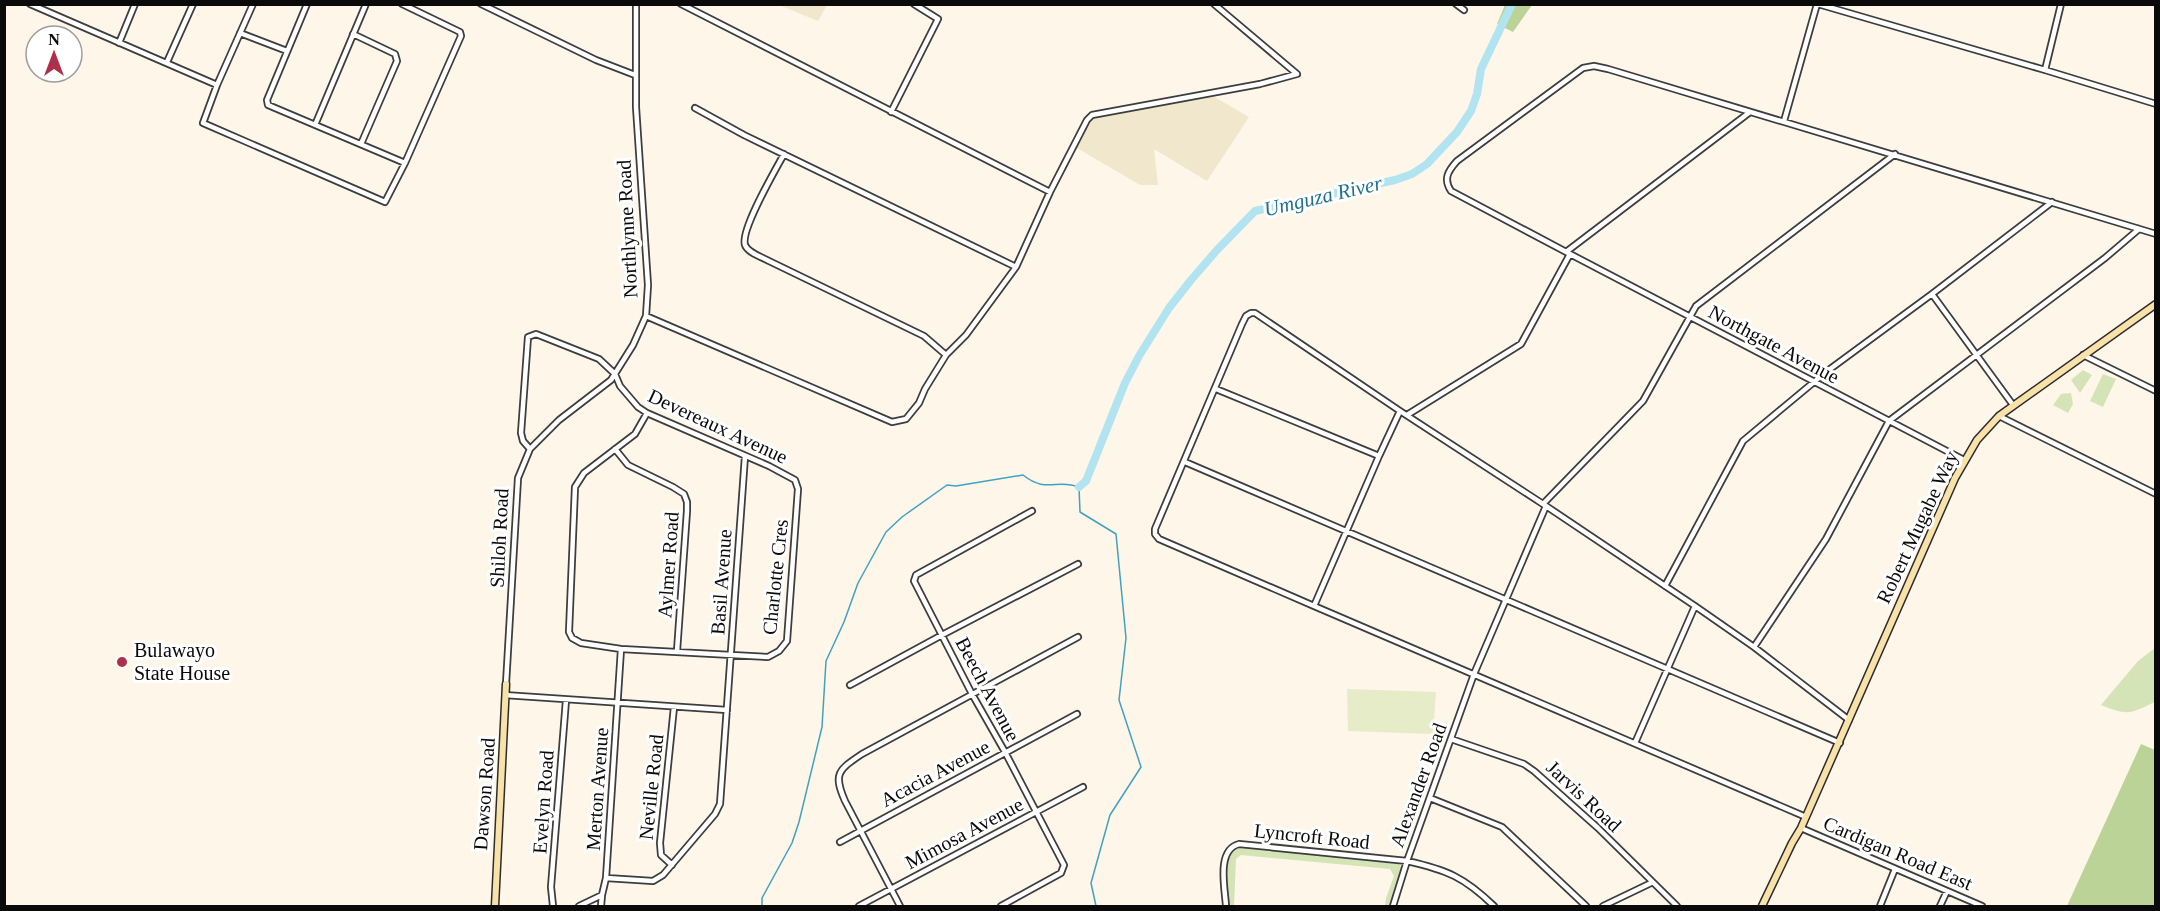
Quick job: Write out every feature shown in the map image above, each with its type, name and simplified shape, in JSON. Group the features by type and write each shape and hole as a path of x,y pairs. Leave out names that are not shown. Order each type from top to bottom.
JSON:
{"main road":[{"name":"Robert Mugabe Way","path":"1762,906 1840,743 1964,460 1977,440 2013,405 2156,304"},
{"name":"Dawson Road","path":"495,906 506,684"},
{"name":"Robert Mugabe Way","path":"1766,906 1799,832"}],"street":[{"path":"30,4 217,85"},
{"path":"119,43 135,4"},
{"path":"167,62 193,4"},
{"path":"253,4 217,85 203,123 383,201 387,200 405,163 461,36 460,32 402,4"},
{"path":"307,4 267,102 405,163"},
{"path":"315,125 366,4"},
{"path":"418,12 422,4"},
{"path":"481,4 525,28 635,75 636,4"},
{"path":"681,4 1050,192"},
{"path":"891,112 938,19 914,4"},
{"path":"646,316 892,422 906,420 914,412 946,355 966,335 1016,267 1050,192 1092,116 1260,84 1297,74 1214,4"},
{"path":"1456,4 1464,10"},
{"path":"1784,121 1818,4 2156,104"},
{"path":"2045,70 2061,4"},
{"path":"240,33 287,51"},
{"path":"353,34 395,54 397,61 361,144"},
{"name":"Northgate Avenue","path":"1750,112 1608,69 1589,66 1583,68 1457,161 1446,178 1451,191 1964,460"},
{"name":"Northlynne Road","path":"530,449 560,420 604,386 615,374 633,345 646,316 648,285 635,75"},
{"path":"694,108 1016,267"},
{"path":"1407,415 1521,344 1568,253 1750,112 2156,234"},
{"path":"784,154 747,227 745,242 747,248 769,261 924,336 946,355"},
{"path":"1545,505 1643,401 1689,316 1704,298 1894,154"},
{"path":"1665,586 1743,441 1814,382 2052,202"},
{"path":"1754,647 1826,539 1889,422 2105,258 2139,229"},
{"path":"1932,294 2013,405"},
{"path":"1806,817 1156,537 1155,529 1246,316 1253,312 1545,505 1754,647 1850,720"},
{"name":"Devereaux Avenue","path":"530,449 522,436 523,409 528,337 536,334 598,359 615,374 625,392 638,407 647,413 793,478 798,489"},
{"path":"2083,355 2156,391"},
{"path":"1216,389 1379,456"},
{"path":"1314,606 1400,411"},
{"name":"Charlotte Cres","path":"647,413 635,434 584,472 576,487 569,632 572,638 581,644 731,656 768,657 779,651 787,641 798,489"},
{"path":"2000,416 2156,494"},
{"name":"Shiloh Road","path":"506,684 518,478 530,449"},
{"name":"Aylmer Road","path":"615,449 628,465 678,489 686,497 677,651"},
{"name":"Basil Avenue","path":"606,878 653,881 663,875 715,814 720,804 745,456"},
{"path":"1185,462 1840,743"},
{"name":"Alexander Road","path":"1393,906 1474,674 1545,505"},
{"name":"Beech Avenue","path":"1001,906 1061,873 1064,865 914,581 916,575 1032,511"},
{"path":"850,685 1078,564"},
{"path":"1635,743 1695,606"},
{"path":"900,906 860,831 838,783 840,772 849,762 862,754 1078,637"},
{"path":"618,703 621,649"},
{"path":"506,695 728,710"},
{"name":"Evelyn Road","path":"554,906 551,887 566,700"},
{"name":"Merton Avenue","path":"601,906 606,878 618,703"},
{"name":"Neville Road","path":"672,865 661,855 660,843 675,707"},
{"name":"Acacia Avenue","path":"840,842 1077,714"},
{"name":"Jarvis Road","path":"1451,739 1524,764 1534,771 1598,828 1677,906"},
{"name":"Mimosa Avenue","path":"859,906 1083,787"},
{"path":"1430,798 1502,827 1586,906"},
{"name":"Cardigan Road East","path":"1799,832 1982,906"},
{"name":"Lyncroft Road","path":"1226,906 1224,862 1228,850 1239,844 1407,861 1461,878 1476,888 1494,906"},
{"path":"1880,906 1895,869"},
{"path":"1603,906 1652,883"},
{"path":"1940,906 1947,891"},
{"path":"579,906 602,895"}],"shaded area":[{"path":"779,5 827,5 818,21"},
{"path":"1211,95 1249,117 1207,181 1154,149 1158,185 1140,185 1077,148 1092,117"}],"green space":[{"path":"1505,5 1532,5 1513,32 1497,24"},
{"path":"2083,370 2092,375 2080,393 2071,380"},
{"path":"2103,374 2116,379 2103,407 2090,401"},
{"path":"2071,393 2073,404 2068,413 2053,405 2061,394"},
{"path":"2155,648 2155,702 2129,712 2101,705 2138,661"},
{"path":"1347,689 1436,692 1433,734 1348,731"},
{"path":"2141,744 2155,750 2155,906 2067,906"},
{"path":"1236,847 1399,864 1402,868 1391,906 1385,906 1394,876 1390,869 1241,855 1236,859 1234,906 1228,906 1227,857"}],"waterway":[{"name":"Umguza River","path":"1079,487 1086,481 1125,383 1139,356 1169,308 1217,250 1255,211 1395,180 1412,174 1427,164 1457,132 1471,111 1477,94 1481,69 1512,4"},
{"path":"762,906 762,898 792,843 799,822 822,727 826,661 844,622 858,583 886,532 902,517 947,485 956,486 1023,475 1039,484 1064,484 1079,487 1080,512 1116,534 1126,638 1119,700 1141,767 1110,815 1091,883 1096,906"}],"place":[{"name":"Bulawayo State House","path":"122,662"}]}
